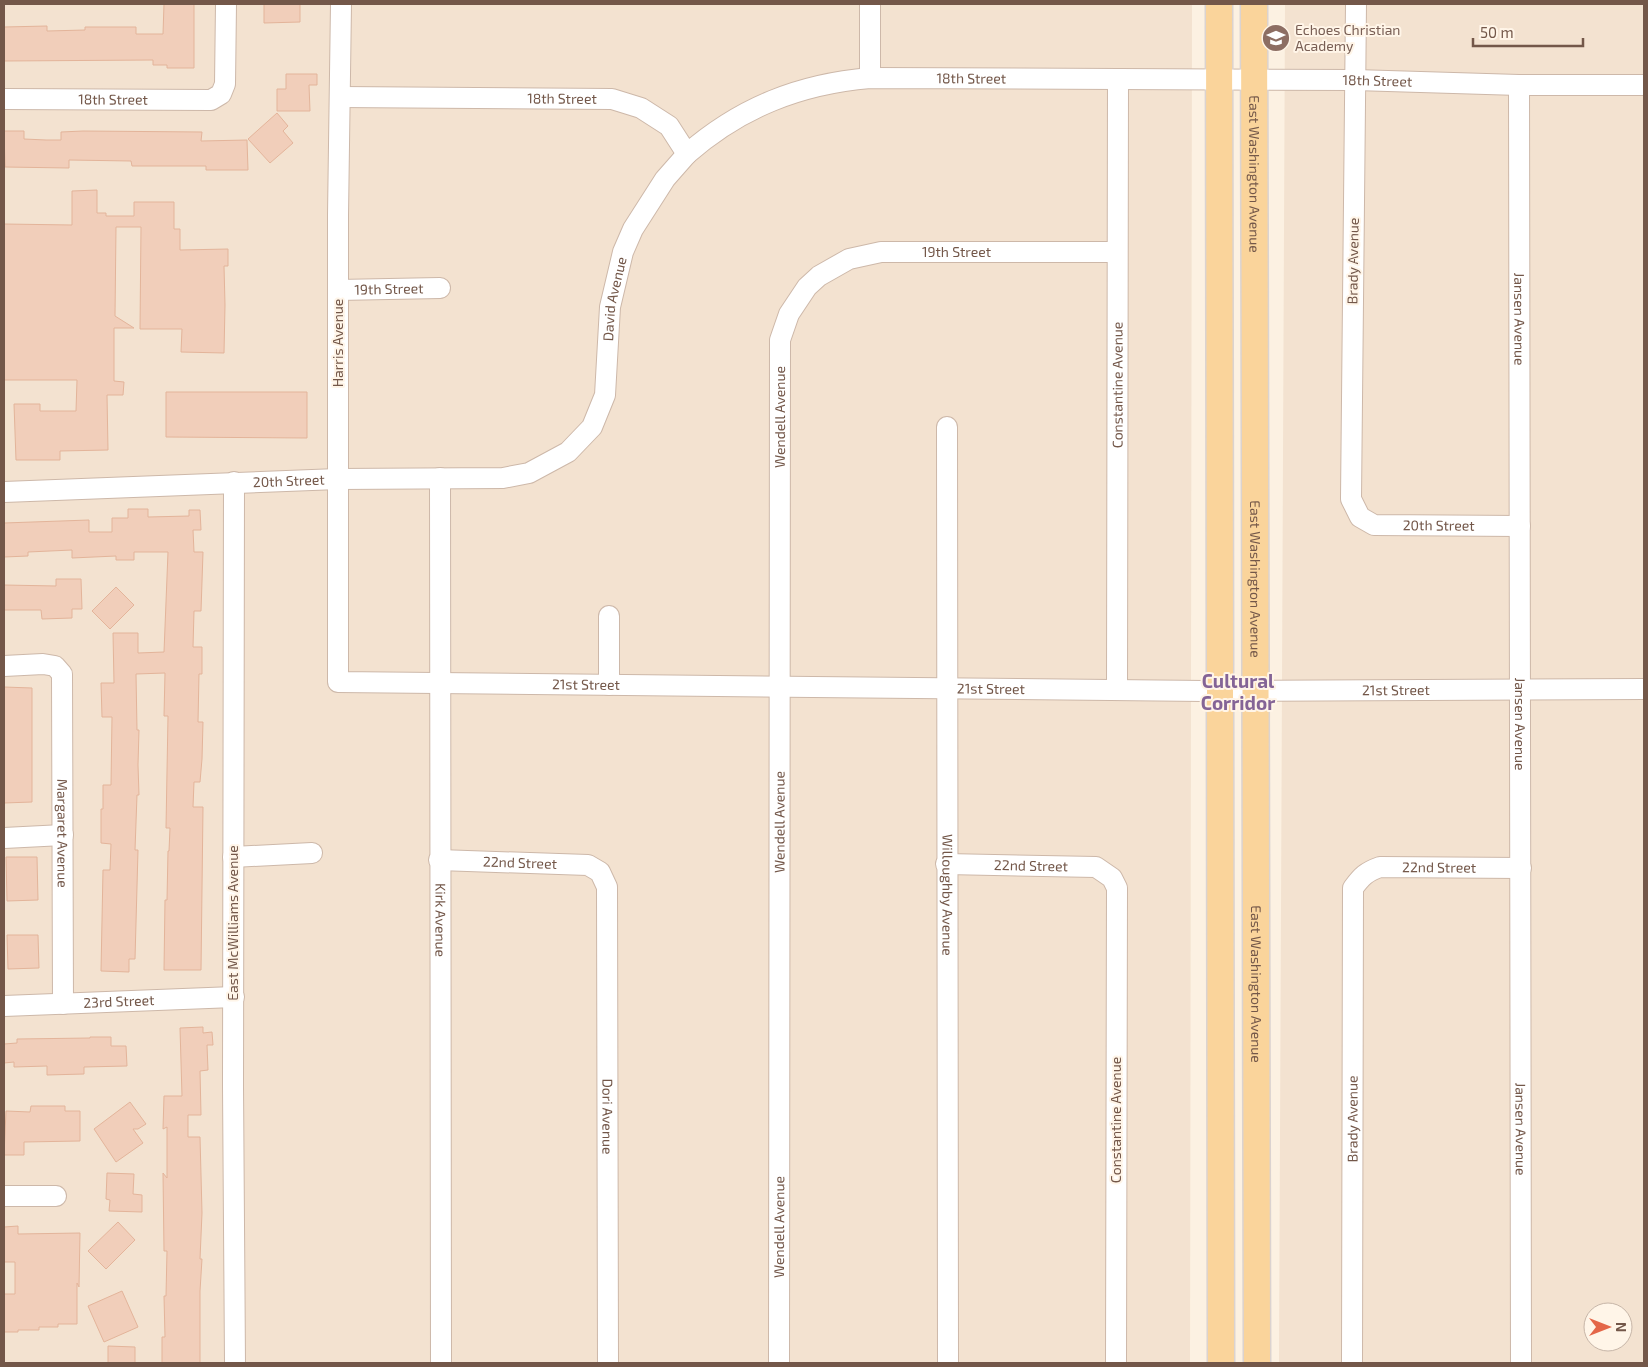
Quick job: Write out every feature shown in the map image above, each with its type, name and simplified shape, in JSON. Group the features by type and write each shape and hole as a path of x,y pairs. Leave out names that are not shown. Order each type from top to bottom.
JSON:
{"main road":[{"name":"East Washington Avenue","path":"1219,4 1235,81 1234,113 1254,326 1238,691 1221,1363"},
{"name":"East Washington Avenue","path":"1251,11 1235,81 1220,473 1234,554 1242,658 1238,691 1256,915 1257,1363"}],"street":[{"name":"18th Street","path":"4,99 211,100 221,94 225,84 226,4"},
{"name":"Harris Avenue","path":"338,682 338,215 341,4"},
{"path":"870,4 870,78"},
{"name":"Brady Avenue","path":"1356,4 1351,499 1360,517"},
{"name":"18th Street","path":"340,97 612,99 641,108 669,126 687,154 703,140 742,114 789,93 840,80 870,78 1355,80 1519,85 1644,85"},
{"name":"Constantine Avenue","path":"1117,690 1118,80"},
{"name":"Jansen Avenue","path":"1519,85 1522,1363"},
{"name":"David Avenue","path":"568,452 592,427 606,395 610,307 623,252 633,229 665,179 687,154"},
{"name":"19th Street","path":"807,287 819,276 849,259 881,252 1117,252"},
{"name":"Wendell Avenue","path":"779,1363 780,340 789,314 807,287"},
{"name":"19th Street","path":"338,290 440,288"},
{"name":"Willoughby Avenue","path":"947,426 948,1363"},
{"name":"20th Street","path":"4,492 338,479 502,478 529,473 568,452"},
{"name":"Kirk Avenue","path":"440,478 441,1363"},
{"name":"East McWilliams Avenue","path":"234,482 235,1363"},
{"name":"20th Street","path":"1360,517 1374,525 1520,526"},
{"path":"609,616 609,684"},
{"name":"Margaret Avenue","path":"4,666 43,664 55,666 62,674 63,1004"},
{"name":"21st Street","path":"338,682 1238,691 1644,689"},
{"path":"4,838 63,835"},
{"path":"233,857 312,853"},
{"name":"22nd Street","path":"440,860 588,865 600,872"},
{"name":"22nd Street","path":"946,864 1096,867 1112,878"},
{"name":"22nd Street","path":"1361,877 1368,871 1380,867 1521,868"},
{"name":"Dori Avenue","path":"600,872 607,887 608,1363"},
{"name":"Brady Avenue","path":"1352,1363 1353,888 1361,877"},
{"name":"Constantine Avenue","path":"1112,878 1117,888 1116,1363"},
{"name":"23rd Street","path":"4,1006 234,997"},
{"path":"4,1196 56,1196"}],"shaded area":[{"path":"4,4 1192,4 1190,1363 4,1363"},
{"path":"1285,4 1644,4 1644,1363 1279,1363"}],"building":[{"path":"164,4 194,4 194,68 167,68 167,65 153,65 153,60 4,61 4,27 47,26 47,31 85,30 85,27 136,27 136,34 163,34"},
{"path":"264,4 300,4 300,22 264,23"},
{"path":"286,74 317,74 317,85 309,85 310,111 277,111 277,89 286,89"},
{"path":"277,113 288,126 283,131 293,143 270,163 248,139"},
{"path":"4,131 24,131 24,139 46,140 61,140 61,132 202,132 201,141 247,140 248,170 206,170 206,166 132,166 131,161 69,160 69,168 5,167"},
{"path":"97,190 97,213 106,213 106,216 134,216 134,202 174,202 174,229 180,229 180,250 228,249 228,266 224,266 224,353 181,352 182,329 140,329 141,227 116,227 115,316 134,328 114,328 114,381 124,382 123,395 107,395 108,450 60,451 60,460 16,460 14,404 40,404 40,411 76,411 77,380 4,380 4,224 72,225 72,191"},
{"path":"166,392 307,392 307,438 166,437"},
{"path":"128,509 148,509 148,517 189,516 189,510 200,510 201,530 193,530 194,552 203,552 201,611 194,611 193,647 202,647 202,674 199,674 198,722 203,722 200,782 194,782 193,807 203,807 201,970 164,970 165,900 167,900 170,828 166,828 168,716 164,716 165,673 136,674 137,730 139,730 139,795 137,795 135,850 138,850 135,959 129,959 129,972 101,971 103,870 110,870 111,844 101,843 101,809 103,809 103,785 111,785 112,717 102,717 101,683 114,683 113,633 138,633 138,653 164,652 168,552 134,552 134,560 116,560 116,556 72,558 72,550 28,552 28,556 4,557 4,523 89,520 89,532 112,532 112,518 128,518"},
{"path":"56,579 81,579 82,609 72,609 72,618 42,619 41,610 4,610 4,585 56,586"},
{"path":"116,587 134,605 110,629 92,611"},
{"path":"4,687 32,688 32,802 4,803"},
{"path":"6,857 37,857 38,900 7,901"},
{"path":"7,935 38,935 39,968 8,969"},
{"path":"203,1027 203,1033 212,1032 213,1045 207,1045 208,1070 200,1071 201,1115 188,1115 188,1137 200,1137 202,1213 200,1259 202,1259 200,1363 162,1363 162,1337 165,1337 164,1296 166,1296 167,1251 164,1251 163,1173 167,1178 167,1127 163,1129 164,1096 182,1096 180,1028"},
{"path":"111,1037 111,1046 126,1046 127,1066 84,1067 84,1074 47,1075 47,1066 14,1067 14,1062 4,1063 4,1044 17,1043 17,1039"},
{"path":"130,1102 146,1124 138,1129 133,1129 143,1143 116,1162 94,1129"},
{"path":"31,1106 65,1106 65,1111 80,1111 80,1141 24,1142 24,1155 4,1155 6,1111 30,1112"},
{"path":"107,1173 134,1174 133,1194 142,1195 142,1212 109,1211 110,1200 106,1199"},
{"path":"118,1222 135,1240 106,1269 88,1251"},
{"path":"18,1226 18,1234 80,1233 77,1324 58,1324 58,1327 39,1327 39,1330 4,1332 4,1294 15,1294 15,1262 4,1262 4,1227"},
{"path":"122,1291 138,1327 104,1342 88,1306"},
{"path":"108,1346 135,1347 135,1363 108,1363"}],"place":[{"name":"Echoes Christian Academy","path":"1276,38"}],"district":[{"name":"Cultural Corridor","path":"1238,692"}]}
